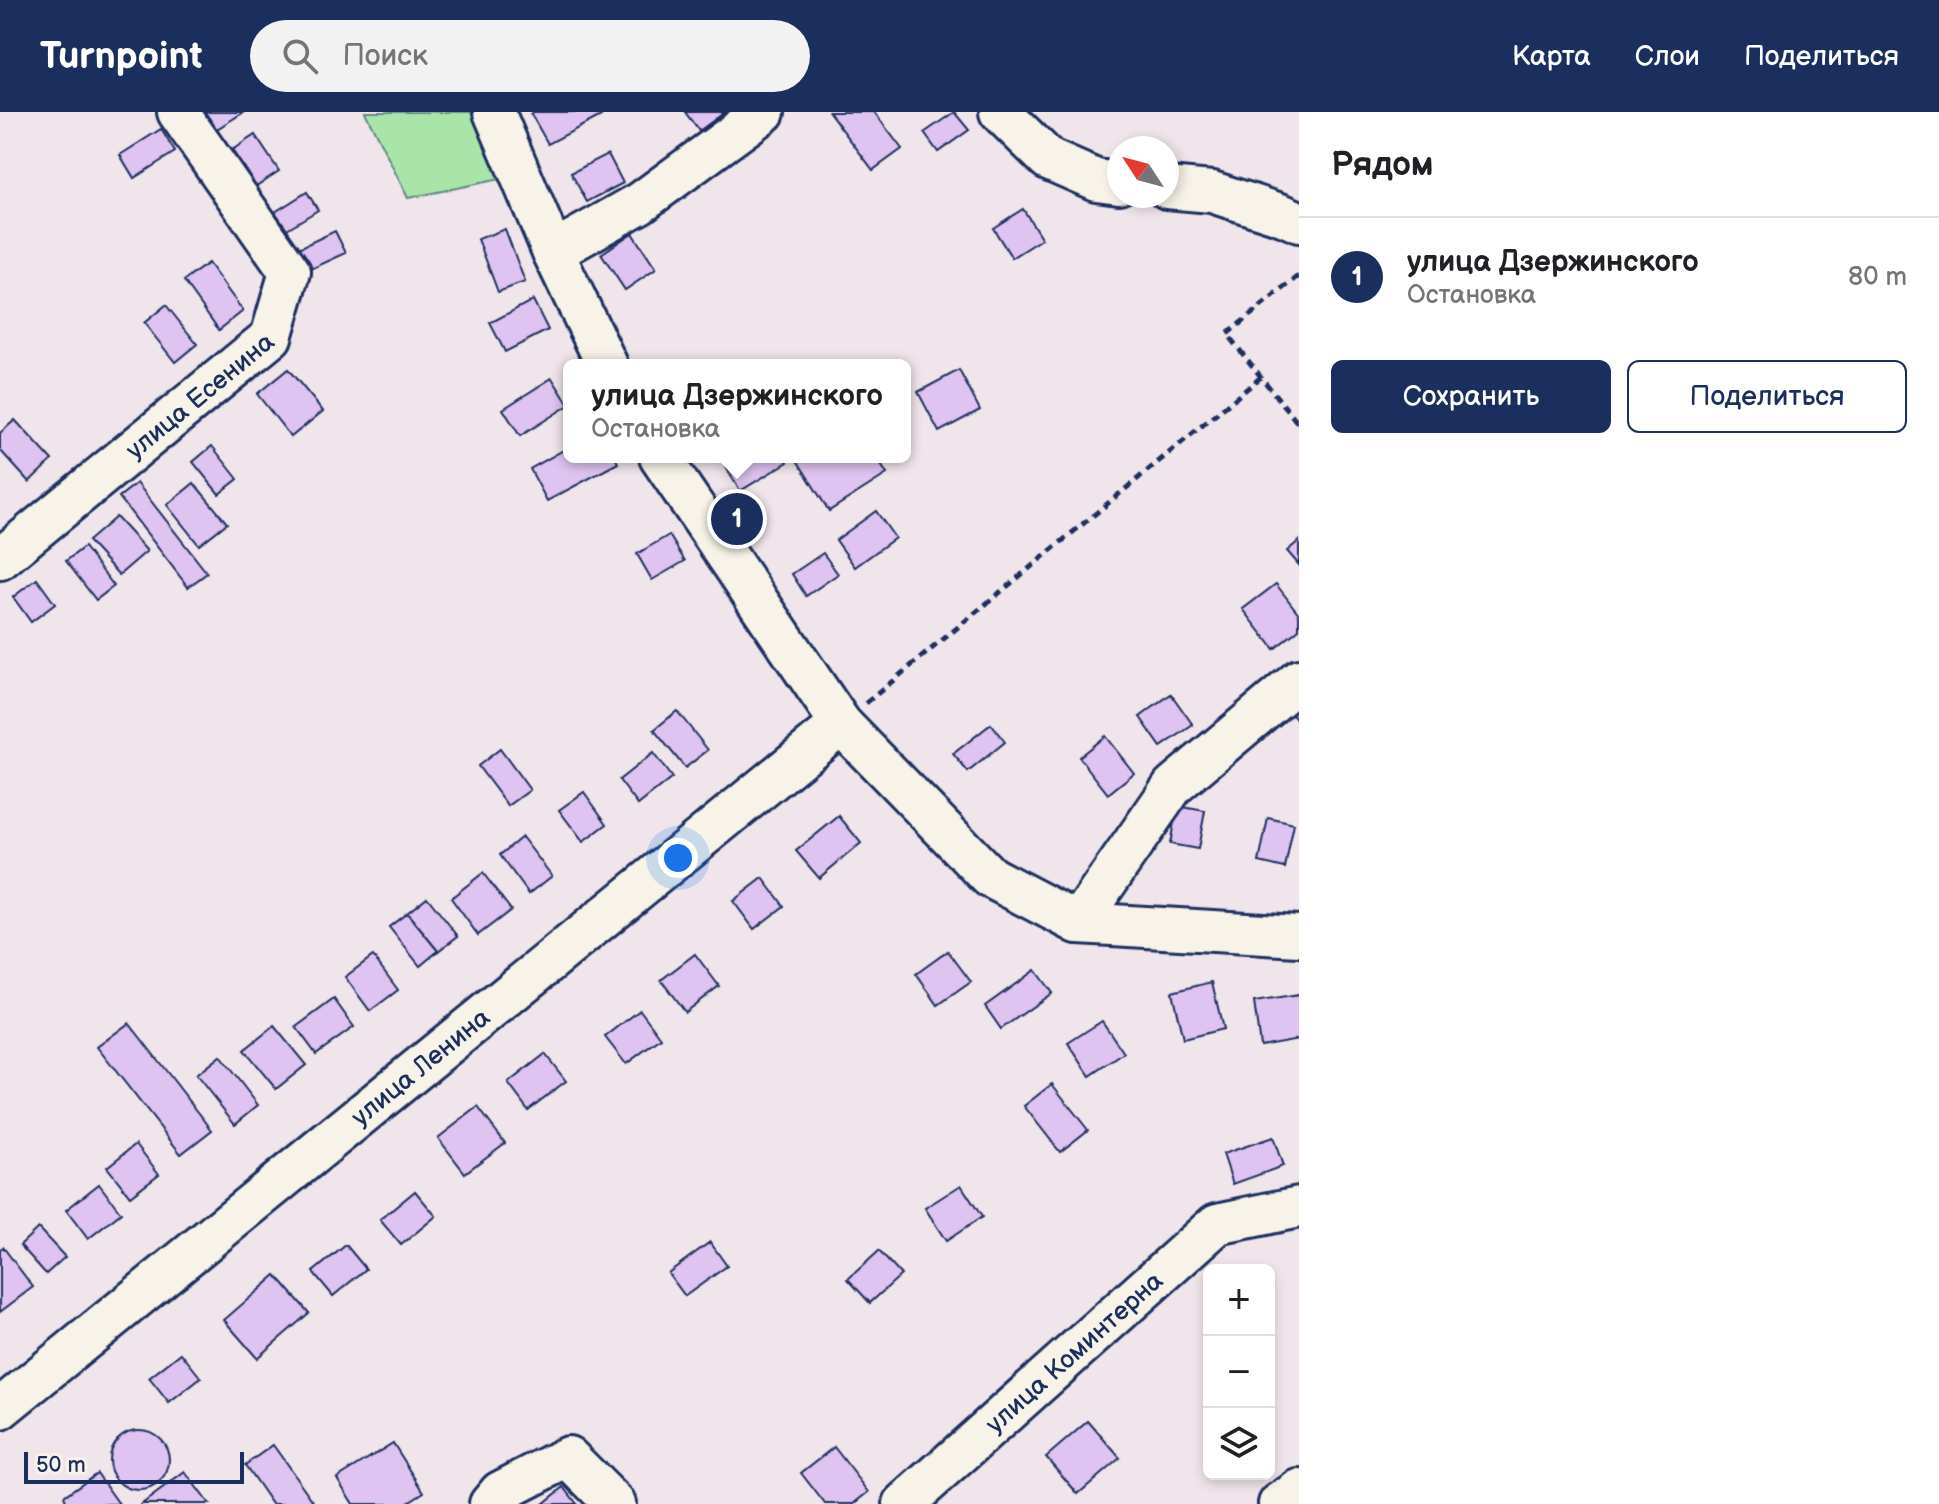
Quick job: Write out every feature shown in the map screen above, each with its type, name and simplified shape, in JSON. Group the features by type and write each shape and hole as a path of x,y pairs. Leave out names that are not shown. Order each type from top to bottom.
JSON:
{"street":[{"name":"улица Есенина","path":"0,559 271,337 290,272 178,112"},
{"path":"494,112 553,252 604,359"},
{"path":"553,252 640,203 764,112"},
{"path":"1000,112 1048,159 1107,181"},
{"path":"1179,189 1212,192 1299,222"},
{"path":"664,463 841,724 990,877 1078,923 1299,936"},
{"path":"1078,923 1173,786 1299,680"},
{"name":"улица Ленина","path":"0,1409 841,724"},
{"name":"улица Коминтерна","path":"904,1504 1217,1224 1299,1207"},
{"path":"490,1504 500,1492 568,1457 615,1504"},
{"path":"1279,1504 1299,1490"}],"path":[{"path":"1299,276 1227,334 1296,421 1299,419"},
{"path":"841,724 1261,377"}],"green space":[{"path":"365,112 471,112 500,179 408,198"}],"building":[{"path":"204,112 244,112 215,130"},
{"path":"599,112 601,116 548,144 531,114"},
{"path":"685,112 725,112 699,131"},
{"path":"829,112 874,112 902,149 873,170"},
{"path":"954,112 969,130 938,152 924,133"},
{"path":"161,129 175,152 134,178 120,155"},
{"path":"255,135 279,171 256,186 232,150"},
{"path":"608,154 623,183 587,202 571,173"},
{"path":"307,192 318,210 287,229 275,212"},
{"path":"1023,209 1042,239 1012,258 993,228"},
{"path":"505,229 525,282 498,292 478,239"},
{"path":"335,231 346,253 309,270 299,248"},
{"path":"632,233 656,269 625,290 601,254"},
{"path":"208,263 243,311 219,330 184,281"},
{"path":"533,300 548,330 505,352 490,323"},
{"path":"166,305 197,344 175,362 144,323"},
{"path":"288,369 323,411 291,437 257,394"},
{"path":"959,370 980,410 939,432 918,392"},
{"path":"552,378 563,395 563,409 520,436 503,409"},
{"path":"15,420 52,460 29,482 0,450 0,433"},
{"path":"212,446 238,479 219,494 193,462"},
{"path":"563,450 563,463 618,463 547,501 530,469"},
{"path":"724,463 786,463 740,491"},
{"path":"799,463 880,463 887,474 829,511"},
{"path":"137,483 207,573 188,587 119,497"},
{"path":"194,483 227,523 199,545 167,505"},
{"path":"876,511 895,538 855,567 836,540"},
{"path":"116,517 147,551 119,575 88,541"},
{"path":"669,535 685,561 652,580 637,554"},
{"path":"1299,541 1299,565 1287,551"},
{"path":"84,547 114,586 96,600 66,561"},
{"path":"823,553 838,574 806,596 792,574"},
{"path":"37,579 55,604 31,622 13,597"},
{"path":"1276,584 1299,614 1299,629 1274,649 1243,609"},
{"path":"1171,694 1193,725 1161,747 1140,717"},
{"path":"1299,704 1299,723 1290,712"},
{"path":"677,711 708,750 685,768 654,730"},
{"path":"991,724 1005,742 968,772 953,754"},
{"path":"1105,736 1134,773 1108,794 1079,757"},
{"path":"500,749 530,790 508,806 478,766"},
{"path":"653,753 672,778 638,805 619,780"},
{"path":"584,792 607,824 583,842 559,810"},
{"path":"1177,806 1205,811 1198,849 1170,844"},
{"path":"839,816 861,843 819,878 796,851"},
{"path":"1268,818 1294,824 1285,868 1259,862"},
{"path":"522,837 552,876 529,894 500,855"},
{"path":"483,873 511,910 478,935 451,898"},
{"path":"763,878 784,906 754,929 733,901"},
{"path":"427,897 458,936 438,951 407,913"},
{"path":"407,913 438,951 420,966 389,927"},
{"path":"948,951 971,982 938,1005 916,974"},
{"path":"695,954 719,986 685,1012 661,980"},
{"path":"373,956 398,990 370,1011 345,977"},
{"path":"1035,970 1052,993 1001,1029 985,1006"},
{"path":"1212,982 1223,1029 1183,1039 1172,992"},
{"path":"1299,995 1299,1039 1260,1046 1254,1002"},
{"path":"334,999 354,1027 316,1054 296,1027"},
{"path":"640,1010 661,1038 626,1064 605,1037"},
{"path":"1102,1021 1124,1053 1090,1076 1068,1043"},
{"path":"129,1023 212,1130 181,1154 97,1047"},
{"path":"274,1026 306,1065 276,1089 244,1050"},
{"path":"545,1054 566,1081 528,1110 508,1083"},
{"path":"220,1056 258,1105 235,1124 196,1075"},
{"path":"1052,1084 1088,1130 1060,1152 1024,1106"},
{"path":"478,1107 505,1143 465,1173 438,1138"},
{"path":"1273,1137 1283,1166 1233,1184 1223,1154"},
{"path":"136,1144 159,1174 130,1196 107,1167"},
{"path":"99,1184 121,1213 88,1239 66,1210"},
{"path":"961,1185 982,1217 946,1241 925,1208"},
{"path":"415,1191 436,1216 401,1245 380,1220"},
{"path":"38,1228 65,1257 46,1274 20,1245"},
{"path":"710,1242 727,1266 685,1296 668,1273"},
{"path":"346,1245 366,1269 333,1296 313,1272"},
{"path":"3,1247 33,1287 0,1312 0,1249"},
{"path":"879,1251 901,1275 870,1303 848,1279"},
{"path":"276,1275 309,1313 257,1358 224,1320"},
{"path":"181,1353 201,1378 169,1403 149,1378"},
{"path":"1088,1421 1120,1458 1078,1494 1046,1457"},
{"path":"139,1430 150,1432 160,1439 167,1449 167,1471 160,1481 150,1488 139,1490 128,1488 118,1481 111,1471 109,1460 111,1449 118,1439 128,1432"},
{"path":"393,1443 424,1492 405,1504 353,1504 337,1478"},
{"path":"273,1445 315,1504 272,1504 245,1465"},
{"path":"834,1447 869,1492 854,1504 825,1504 801,1473"},
{"path":"185,1472 209,1504 142,1504"},
{"path":"97,1473 119,1504 67,1504 64,1496"},
{"path":"564,1487 577,1504 543,1504"}],"place":[{"name":"улица Дзержинского","path":"737,519"}]}
